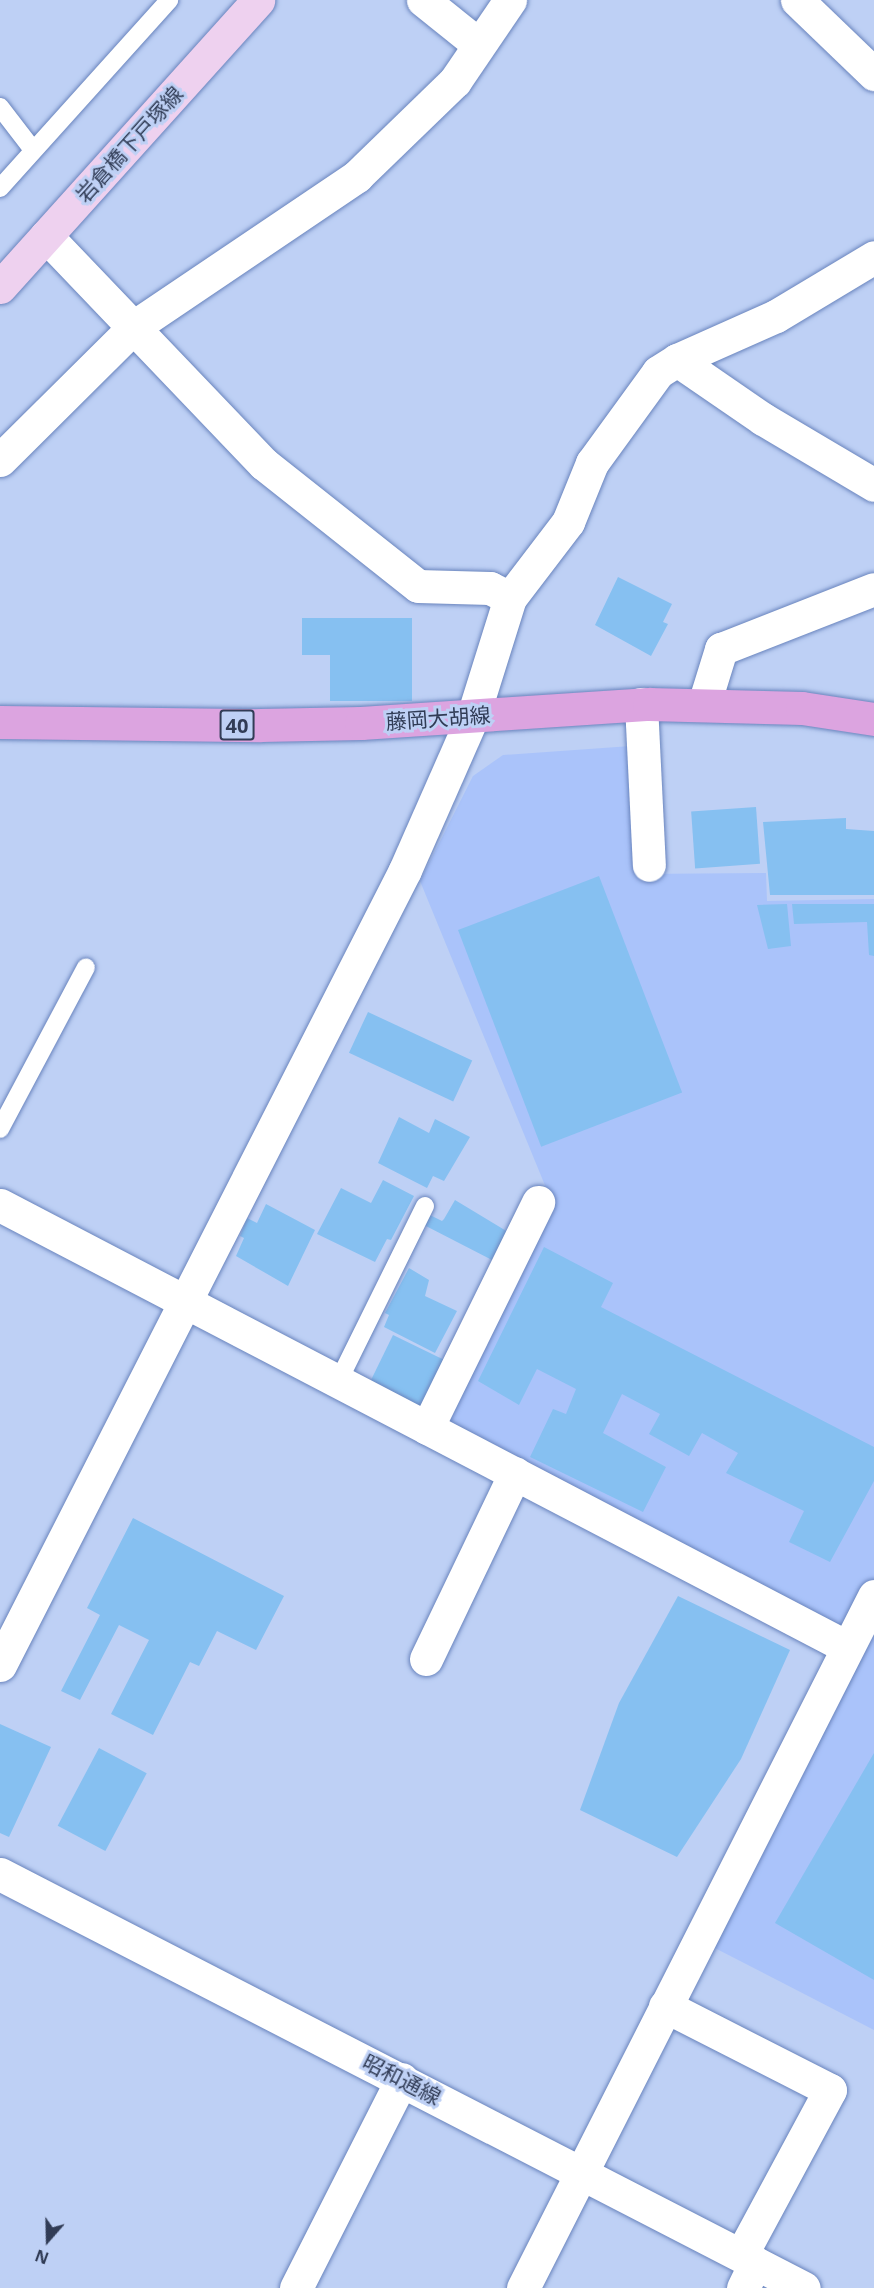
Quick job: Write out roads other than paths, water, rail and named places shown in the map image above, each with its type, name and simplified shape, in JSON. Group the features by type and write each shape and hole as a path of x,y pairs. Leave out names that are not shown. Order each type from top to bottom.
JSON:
{"main road":[{"name":"藤岡大胡線","path":"0,722 260,725 473,716 641,704 802,708 874,719"}],"street":[{"name":"岩倉橋下戸塚線","path":"0,287 258,0"},
{"path":"423,0 477,44"},
{"path":"0,460 135,326 357,176 455,81 477,44 510,0"},
{"path":"797,0 874,74"},
{"path":"46,236 135,326 264,464 418,586 490,588 510,598"},
{"path":"0,1665 405,870 473,716 510,598 568,522 592,463 658,372 677,360 776,316 874,257"},
{"path":"677,360 763,420 859,479 874,485"},
{"path":"704,704 721,649 874,589"},
{"path":"641,704 649,865"},
{"path":"427,1428 538,1202"},
{"path":"0,1205 847,1647"},
{"path":"426,1659 515,1473"},
{"path":"523,2288 874,1596"},
{"name":"昭和通線","path":"0,1874 581,2172 746,2269 804,2288"},
{"path":"665,2006 830,2091 746,2269"},
{"path":"296,2288 402,2079"}],"lane":[{"path":"0,188 169,0"},
{"path":"0,107 33,150"},
{"path":"0,1129 86,967"},
{"path":"339,1380 425,1206"}]}
